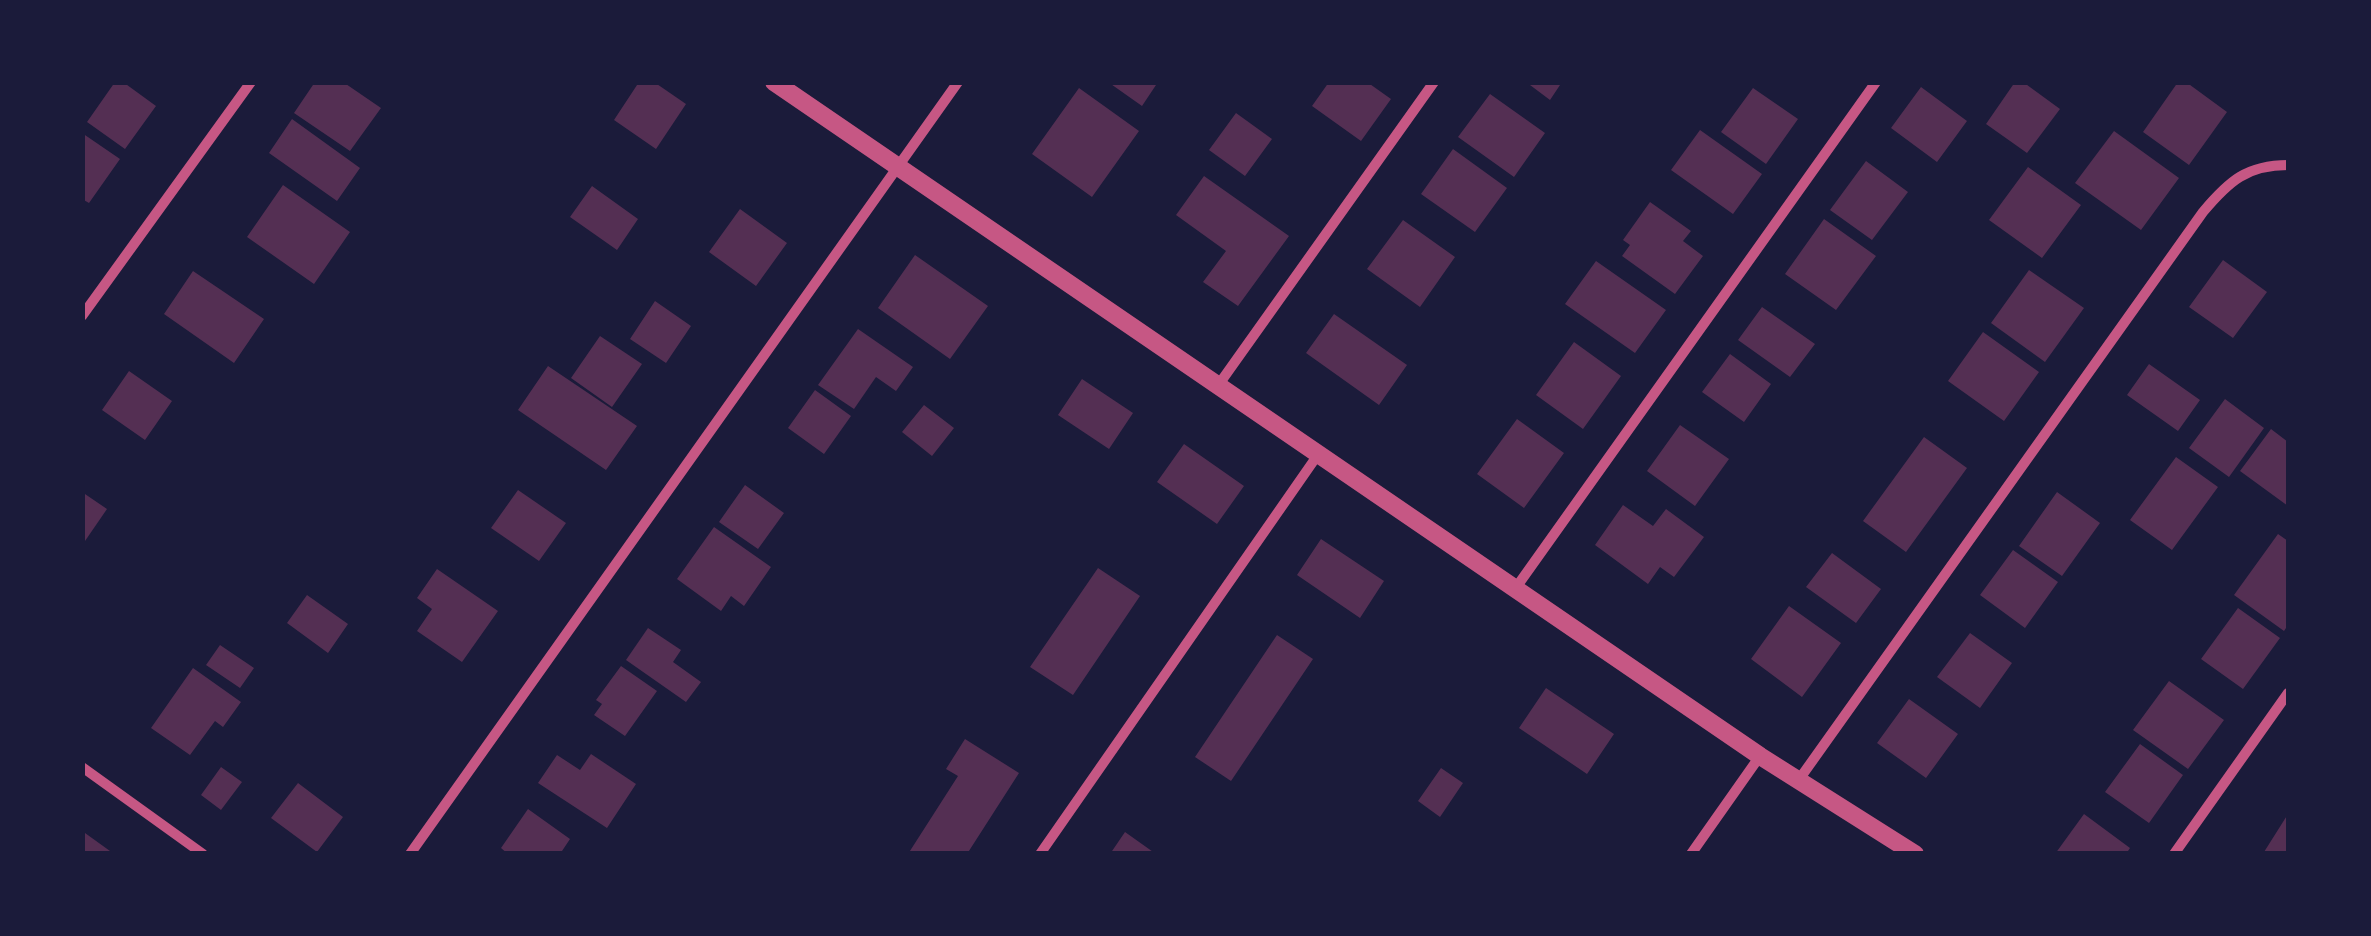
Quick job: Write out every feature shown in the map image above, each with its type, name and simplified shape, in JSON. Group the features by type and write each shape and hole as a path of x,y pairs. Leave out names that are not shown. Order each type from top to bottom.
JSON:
{"street":[{"path":"82,316 252,82"},
{"path":"774,82 1216,388 1760,756 1915,854"},
{"path":"410,854 958,82"},
{"path":"1216,388 1434,82"},
{"path":"1515,588 1876,82"},
{"path":"1798,781 2204,212 2230,180 2262,165 2288,165"},
{"path":"1040,854 1317,456"},
{"path":"2174,854 2288,693"},
{"path":"1690,854 1760,756"},
{"path":"82,767 203,854"}],"building":[{"path":"115,82 123,82 156,106 125,149 87,122"},
{"path":"315,82 343,82 381,108 350,151 294,113"},
{"path":"639,82 654,82 686,104 656,149 614,120"},
{"path":"1108,82 1158,82 1142,106"},
{"path":"1329,82 1367,82 1391,99 1361,141 1312,106"},
{"path":"1526,82 1562,82 1550,100"},
{"path":"2015,82 2023,82 2060,109 2027,153 1986,124"},
{"path":"2178,82 2186,82 2227,112 2189,165 2143,132"},
{"path":"1921,87 1967,121 1937,162 1891,128"},
{"path":"1079,88 1139,131 1092,197 1032,154"},
{"path":"1753,88 1798,119 1766,164 1721,132"},
{"path":"1490,94 1545,133 1514,177 1458,137"},
{"path":"1236,113 1272,139 1245,176 1209,150"},
{"path":"292,119 360,168 337,201 269,153"},
{"path":"1700,130 1762,174 1733,214 1671,170"},
{"path":"2114,131 2179,178 2141,230 2075,183"},
{"path":"82,133 120,159 89,203 82,199"},
{"path":"1453,149 1507,188 1475,232 1421,194"},
{"path":"1866,161 1908,192 1872,240 1830,210"},
{"path":"2028,167 2081,205 2042,258 1989,220"},
{"path":"1204,176 1289,236 1238,306 1203,282 1226,251 1176,215"},
{"path":"283,185 350,232 314,284 247,237"},
{"path":"592,186 638,219 617,250 570,217"},
{"path":"1650,202 1691,231 1683,241 1703,256 1675,294 1622,256 1630,245 1623,240"},
{"path":"740,209 787,243 756,286 709,252"},
{"path":"1824,219 1876,256 1836,310 1785,274"},
{"path":"1403,220 1455,257 1420,307 1367,269"},
{"path":"915,255 988,306 950,359 878,308"},
{"path":"2223,260 2267,292 2233,338 2189,307"},
{"path":"1596,261 1666,310 1635,353 1565,304"},
{"path":"2029,270 2084,308 2045,362 1991,323"},
{"path":"193,271 264,319 234,363 164,314"},
{"path":"655,301 691,326 666,363 630,339"},
{"path":"1762,307 1815,344 1790,377 1738,340"},
{"path":"1334,314 1407,365 1379,405 1306,353"},
{"path":"858,329 913,367 896,391 876,377 854,409 818,385"},
{"path":"1983,332 2039,372 2004,421 1948,381"},
{"path":"600,336 642,364 612,407 571,378"},
{"path":"1574,342 1621,376 1583,429 1536,395"},
{"path":"1730,354 1771,384 1744,422 1702,392"},
{"path":"2149,364 2200,400 2178,431 2127,395"},
{"path":"548,366 637,426 606,470 518,410"},
{"path":"129,371 172,401 145,440 102,410"},
{"path":"1082,379 1133,413 1109,449 1058,415"},
{"path":"815,390 851,416 824,454 788,428"},
{"path":"2225,399 2264,428 2229,477 2189,448"},
{"path":"924,405 954,428 932,456 902,432"},
{"path":"1517,419 1564,453 1524,508 1477,474"},
{"path":"1680,425 1729,459 1695,506 1647,471"},
{"path":"2271,429 2288,442 2288,506 2240,471"},
{"path":"1924,437 1967,468 1906,552 1863,521"},
{"path":"1184,444 1244,486 1217,524 1157,482"},
{"path":"2176,457 2218,487 2172,550 2130,520"},
{"path":"745,485 784,513 758,549 719,522"},
{"path":"518,490 566,523 539,561 491,528"},
{"path":"82,492 107,509 85,541 82,540"},
{"path":"2057,492 2100,523 2062,576 2019,546"},
{"path":"1623,505 1653,526 1666,509 1704,537 1674,577 1660,567 1648,584 1595,545"},
{"path":"714,527 771,567 744,606 731,596 721,611 677,579"},
{"path":"2278,534 2288,541 2288,625 2284,631 2234,595"},
{"path":"1321,539 1384,581 1360,618 1297,575"},
{"path":"2013,550 2058,582 2025,628 1980,595"},
{"path":"1832,553 1881,589 1856,623 1806,587"},
{"path":"1098,568 1140,596 1073,695 1030,667"},
{"path":"437,569 498,611 462,662 417,631 432,609 417,598"},
{"path":"307,595 348,624 328,653 287,623"},
{"path":"1789,606 1841,643 1802,697 1751,659"},
{"path":"2238,608 2280,638 2243,689 2201,659"},
{"path":"648,628 681,650 673,662 701,682 686,702 626,660"},
{"path":"1970,633 2012,663 1980,708 1937,677"},
{"path":"1277,635 1313,659 1231,781 1195,757"},
{"path":"220,645 254,668 240,688 206,665"},
{"path":"621,666 657,691 625,736 594,715 602,704 596,700"},
{"path":"193,668 241,702 223,727 215,721 190,755 151,728"},
{"path":"2169,681 2224,720 2188,769 2133,730"},
{"path":"1546,688 1614,734 1587,774 1519,728"},
{"path":"1909,699 1958,734 1926,778 1877,743"},
{"path":"965,739 1019,773 967,854 908,854 958,776 946,769"},
{"path":"2140,744 2183,775 2149,823 2105,792"},
{"path":"591,754 636,784 607,828 538,783 557,755 580,770"},
{"path":"221,767 242,782 221,810 201,795"},
{"path":"1441,768 1463,783 1440,817 1418,801"},
{"path":"298,783 343,817 317,852 271,818"},
{"path":"528,809 570,839 560,854 508,854 501,848"},
{"path":"2084,814 2130,848 2126,854 2055,854"},
{"path":"2288,814 2288,854 2266,854 2264,852"},
{"path":"1125,832 1156,854 1110,854"},
{"path":"85,833 110,851 108,854 82,854"}]}
